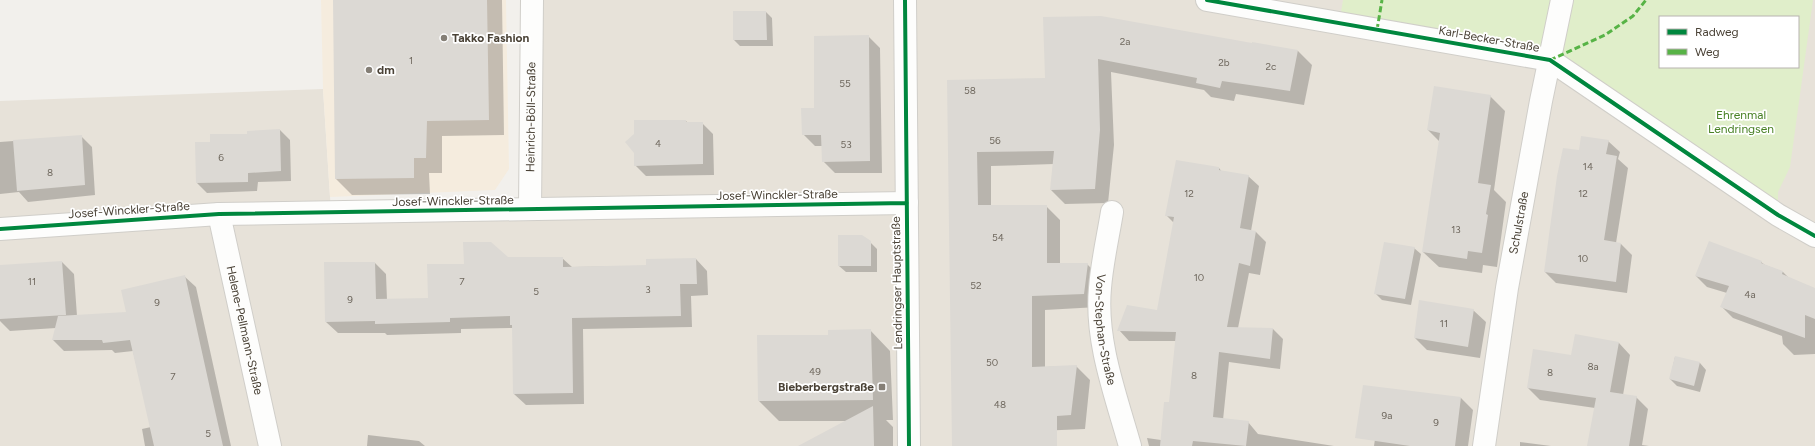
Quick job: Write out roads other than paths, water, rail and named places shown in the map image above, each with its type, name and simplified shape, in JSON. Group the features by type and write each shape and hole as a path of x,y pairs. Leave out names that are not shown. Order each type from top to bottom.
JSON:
{"street":[{"name":"Heinrich-Böll-Straße","path":"530,209 532,0"},
{"name":"Lendringser Hauptstraße","path":"905,0 909,446"},
{"name":"Karl-Becker-Straße","path":"1206,0 1550,60 1778,215 1815,236"},
{"name":"Schulstraße","path":"1484,446 1507,288 1562,0"},
{"name":"Josef-Winckler-Straße","path":"0,229 219,214 907,203"},
{"name":"Von-Stephan-Straße","path":"1112,212 1100,288 1100,326 1109,371 1130,446"},
{"name":"Helene-Pellmann-Straße","path":"219,214 270,446"}],"place":[{"name":"Takko Fashion","path":"444,38"},
{"name":"dm","path":"369,70"},
{"name":"Bieberbergstraße","path":"882,387"}],"park label":[{"name":"Ehrenmal Lendringsen","path":"1741,122"}]}
